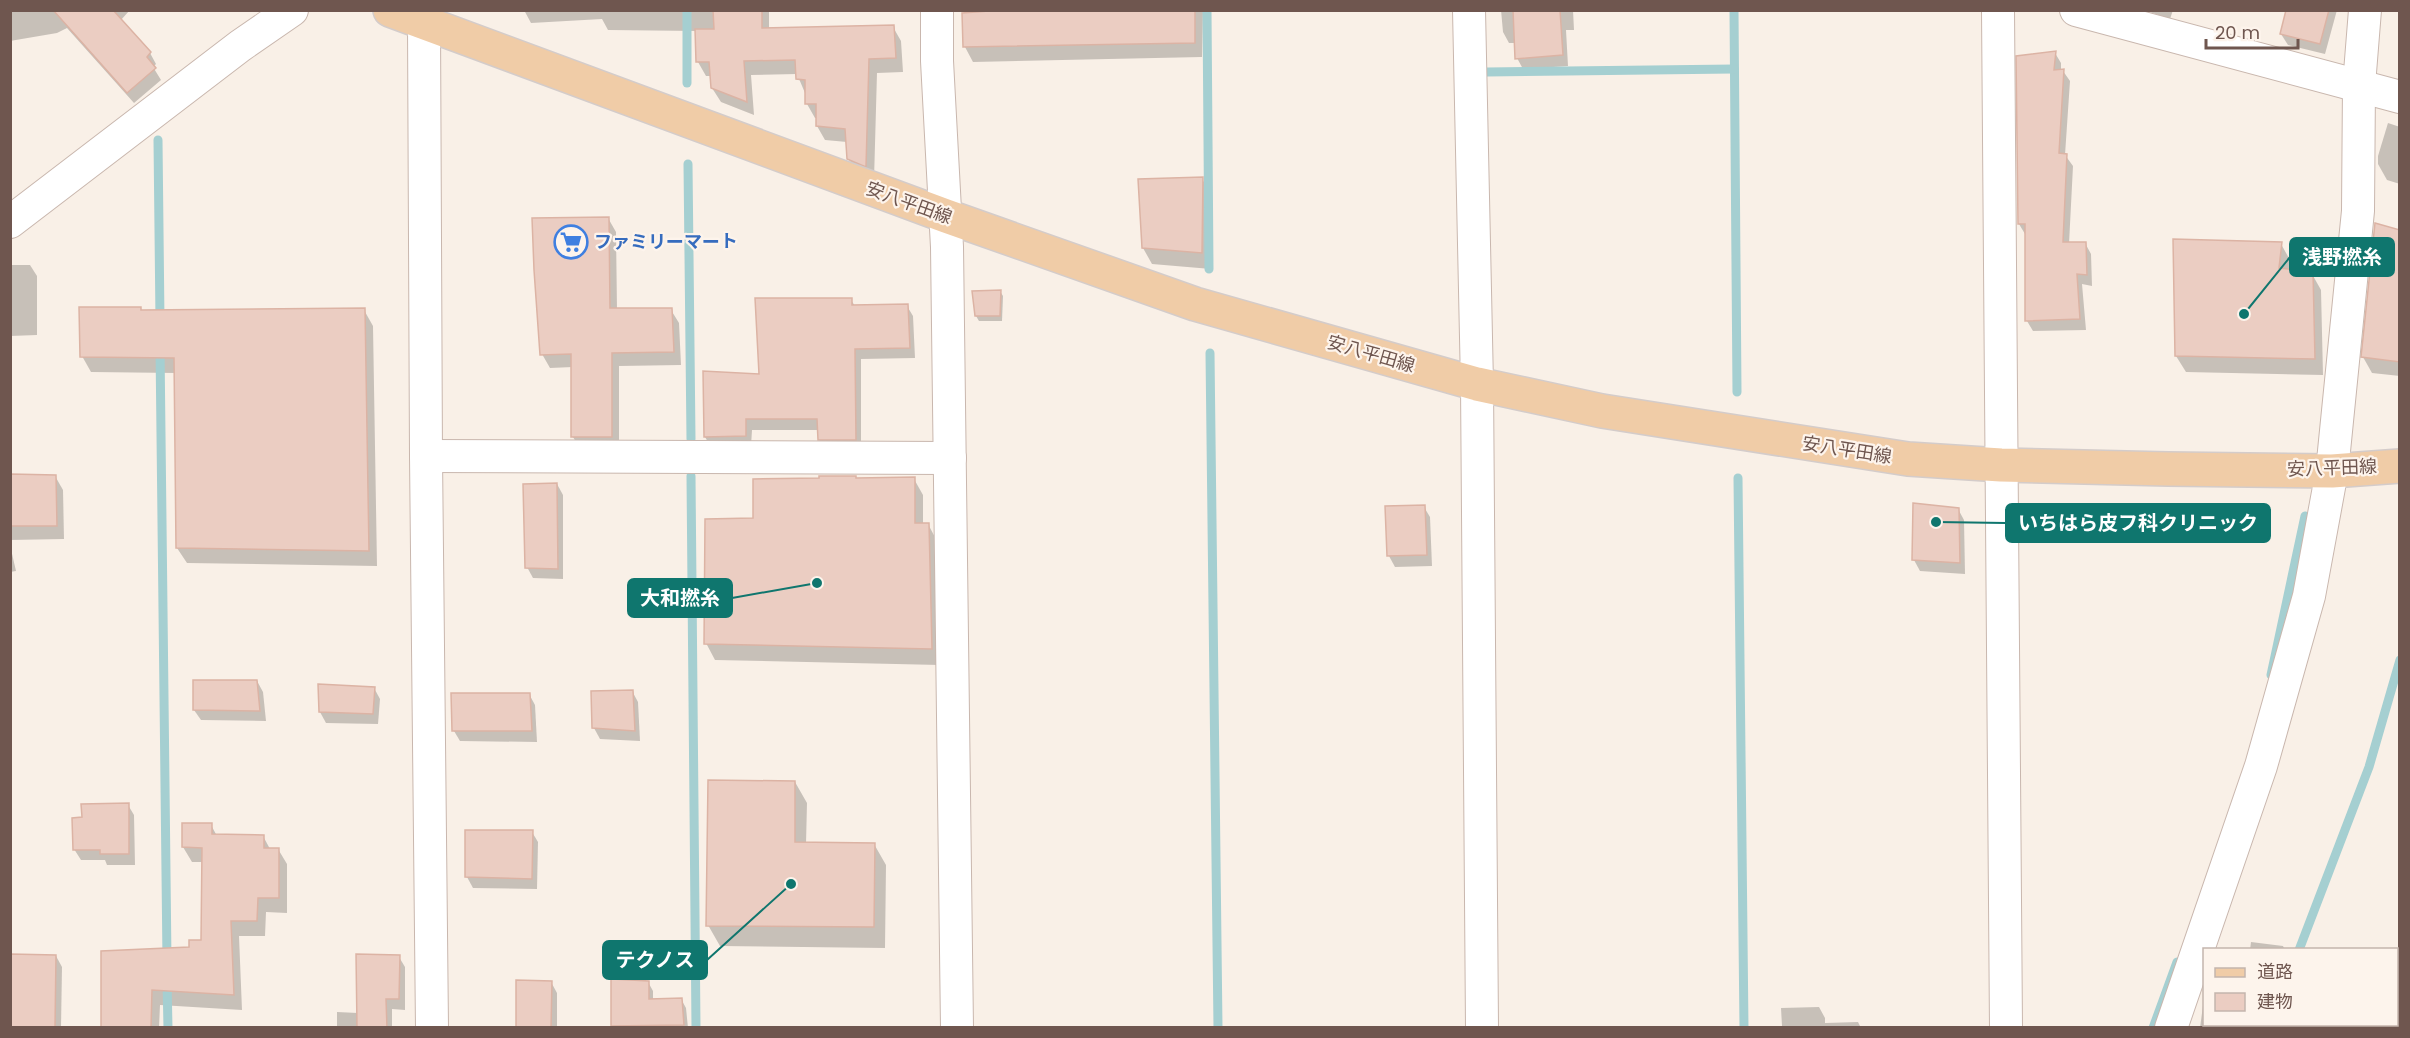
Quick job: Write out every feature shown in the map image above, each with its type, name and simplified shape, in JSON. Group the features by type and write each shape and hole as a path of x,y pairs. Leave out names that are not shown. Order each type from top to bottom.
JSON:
{"main road":[{"name":"安八平田線","path":"390,10 946,216 1195,304 1477,384 1602,411 1897,458 2001,465 2332,471 2400,466"}],"street":[{"path":"10,222 240,46 292,10"},
{"path":"937,10 937,61 946,216 957,1028"},
{"path":"1469,10 1477,384 1482,1028"},
{"path":"1998,10 2006,1028"},
{"path":"2076,10 2400,97"},
{"path":"2171,1028 2264,754 2309,596 2332,471 2358,211 2359,85 2365,10"},
{"path":"424,24 432,1028"},
{"path":"426,456 950,458"}],"building":[{"path":"53,10 113,10 151,52 147,57 156,68 127,93"},
{"path":"713,10 762,10 762,28 894,25 896,58 869,59 866,167 847,159 845,129 816,126 816,104 805,104 805,80 796,79 795,60 744,61 747,102 711,88 709,62 696,62 695,29 714,29"},
{"path":"1003,10 1195,10 1195,43 963,47 962,13"},
{"path":"1513,10 1560,10 1563,55 1515,59"},
{"path":"2286,10 2329,10 2320,44 2280,34"},
{"path":"2056,51 2054,70 2064,69 2059,153 2067,154 2063,242 2086,242 2087,275 2077,274 2080,319 2025,321 2025,224 2018,224 2016,56"},
{"path":"1203,177 1202,253 1142,248 1138,179"},
{"path":"609,217 610,308 672,308 674,352 612,353 612,437 571,437 571,354 540,355 532,218"},
{"path":"2375,223 2400,230 2400,362 2361,357"},
{"path":"2173,239 2282,242 2279,268 2313,272 2315,359 2175,356"},
{"path":"1001,290 1000,316 975,316 972,291"},
{"path":"755,298 852,298 852,305 908,304 910,348 855,349 856,440 818,440 817,419 746,419 746,436 704,437 703,371 759,374"},
{"path":"79,307 141,307 141,310 365,308 369,551 176,548 174,358 80,357"},
{"path":"10,474 56,475 57,526 10,526"},
{"path":"819,476 915,477 915,523 929,523 932,649 704,644 705,519 753,518 753,479 819,478"},
{"path":"557,483 558,569 525,568 523,484"},
{"path":"1913,503 1959,508 1960,563 1912,560"},
{"path":"1425,505 1427,555 1387,556 1385,506"},
{"path":"193,680 257,680 260,711 193,710"},
{"path":"318,684 375,687 373,714 319,712"},
{"path":"633,690 635,731 592,728 591,691"},
{"path":"451,693 530,693 532,731 452,731"},
{"path":"708,780 795,781 795,842 875,843 874,927 706,926"},
{"path":"129,803 129,854 100,854 100,850 73,850 72,818 82,817 81,804"},
{"path":"182,823 212,823 212,834 264,835 264,848 279,848 279,898 258,898 257,921 231,921 234,995 152,990 151,1028 101,1028 101,951 189,947 189,940 201,940 202,848 182,847"},
{"path":"465,830 533,830 532,879 465,877"},
{"path":"10,954 56,955 55,1028 10,1027"},
{"path":"356,954 400,955 399,999 386,999 387,1028 357,1028"},
{"path":"611,979 649,981 649,999 682,998 684,1025 611,1026"},
{"path":"516,980 552,981 551,1028 516,1028"}],"waterway":[{"path":"687,10 687,83"},
{"path":"1207,10 1209,269"},
{"path":"1734,10 1737,392"},
{"path":"1487,72 1734,69"},
{"path":"158,140 160,321"},
{"path":"688,164 691,439"},
{"path":"160,347 167,960"},
{"path":"1210,353 1218,1028"},
{"path":"691,476 696,1028"},
{"path":"1738,478 1744,1028"},
{"path":"2271,675 2305,516"},
{"path":"2300,948 2369,767 2400,660"},
{"path":"2153,1028 2177,962"},
{"path":"167,980 168,1028"}],"place":[{"name":"ファミリーマート","path":"571,242"},
{"name":"浅野撚糸","path":"2244,314"},
{"name":"いちはら皮フ科クリニック","path":"1936,522"},
{"name":"大和撚糸","path":"817,583"},
{"name":"テクノス","path":"791,884"}]}
